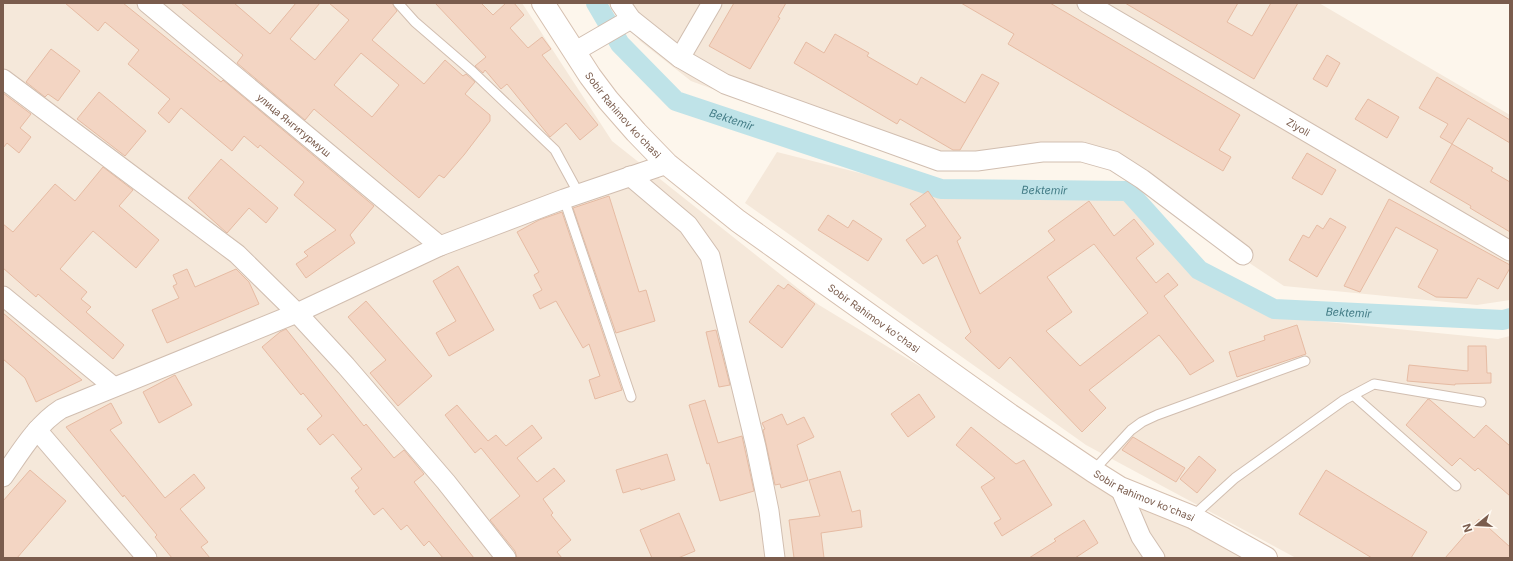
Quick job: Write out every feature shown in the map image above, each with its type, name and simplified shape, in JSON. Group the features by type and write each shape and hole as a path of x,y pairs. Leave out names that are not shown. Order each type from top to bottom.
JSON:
{"street":[{"name":"улица Янгитурмуш","path":"147,3 440,246"},
{"name":"Sobir Rahimov ko'chasi","path":"543,3 574,52 608,100 636,132 667,164 744,225 1010,415 1093,471 1120,488 1192,517 1266,558"},
{"path":"620,3 625,23 680,58 725,84 939,161 977,161 1042,152 1082,152 1114,161 1142,179 1243,255"},
{"path":"680,58 712,3"},
{"name":"Ziyoli","path":"1087,3 1510,251"},
{"path":"574,52 625,23"},
{"path":"3,79 237,254 297,313 346,366 446,482 506,558"},
{"path":"3,476 48,417 61,409 297,313 440,246 630,176 667,164"},
{"path":"630,176 688,225 710,256 756,446 769,511 775,558"},
{"path":"3,296 114,387"},
{"path":"37,430 147,558"},
{"path":"1120,488 1140,537 1155,558"}],"lane":[{"path":"398,3 416,22 473,72 555,150 572,197 631,397"},
{"path":"1093,471 1131,430 1142,422 1157,415 1305,361"},
{"path":"1192,517 1235,478 1352,395 1374,384 1481,402"},
{"path":"1352,395 1456,486"}],"shaded area":[{"path":"3,3 522,3 612,141 819,305 1120,488 1263,558 3,558"},
{"path":"613,3 1319,3 1510,115 1510,300 1477,305 1284,286 1091,158 965,166 864,145 691,81 640,41"},
{"path":"777,152 923,189 1122,199 1201,281 1277,317 1498,339 1510,336 1510,558 1296,558 1086,445 745,203"}],"building":[{"path":"65,3 123,3 221,82 223,80 374,206 350,235 355,243 306,278 296,264 308,256 304,252 336,230 294,195 304,182 260,145 258,148 244,136 232,151 181,108 169,123 158,113 170,99 128,64 139,50 105,22 98,31"},
{"path":"181,3 234,3 270,34 296,3 320,3 290,39 315,60 349,20 329,3 392,3 397,11 372,40 424,84 445,60 463,76 466,74 475,82 465,94 490,115 490,121 444,178 439,175 419,198 314,109 305,120 237,63 243,55","holes":["361,53 399,85 372,117 334,85"]},
{"path":"435,3 481,3 493,15 506,3 514,3 524,15 510,28 528,48 542,37 551,49 542,55 598,125 580,140 566,123 550,137 507,84 501,89 485,70 483,73 475,66 486,57"},
{"path":"734,3 786,3 778,17 780,18 750,69 709,46"},
{"path":"961,3 1050,3 1240,115 1219,150 1231,157 1223,171 1008,44 1014,34"},
{"path":"1125,3 1238,3 1227,22 1252,36 1271,3 1298,3 1254,79"},
{"path":"835,34 869,53 867,56 917,85 921,77 965,103 982,74 999,83 960,150 953,150 900,119 897,124 794,63 806,42 824,53"},
{"path":"51,49 80,71 58,101 48,94 45,97 26,82"},
{"path":"1327,55 1340,63 1327,87 1313,79"},
{"path":"1437,77 1510,120 1510,143 1468,118 1452,144 1440,137 1448,124 1419,108"},
{"path":"99,92 146,131 125,156 77,119"},
{"path":"3,93 31,114 20,128 31,137 19,153 7,143 3,148"},
{"path":"1368,99 1399,117 1387,138 1355,119"},
{"path":"1452,144 1493,168 1491,171 1510,182 1510,232 1470,208 1471,206 1430,182"},
{"path":"1307,153 1336,170 1322,195 1292,178"},
{"path":"221,159 278,208 266,223 249,208 227,233 188,198"},
{"path":"103,167 133,190 119,206 159,240 136,268 93,231 60,269 87,292 81,299 91,307 86,312 124,345 113,359 38,294 36,297 3,268 3,224 13,232 55,184 75,201"},
{"path":"928,191 961,238 957,241 980,294 1055,240 1048,231 1089,201 1114,236 1134,219 1154,244 1136,258 1156,283 1168,273 1178,285 1164,296 1214,361 1190,375 1159,335 1089,390 1106,408 1082,432 1010,357 999,369 965,338 971,332 937,255 923,264 906,240 926,226 910,204","holes":["1094,244 1148,313 1080,366 1046,331 1072,312 1047,277"]},
{"path":"609,196 639,292 646,290 655,321 616,333 573,208"},
{"path":"1389,199 1510,265 1510,268 1498,289 1478,278 1467,298 1436,297 1418,287 1438,250 1396,227 1360,292 1344,286"},
{"path":"562,212 622,390 595,399 589,380 600,376 589,344 583,348 556,301 540,309 533,295 542,290 534,275 539,272 517,232 539,220"},
{"path":"828,215 848,228 853,220 882,239 868,261 818,230"},
{"path":"1330,218 1346,227 1317,277 1289,260 1303,235 1309,238 1317,225 1323,229"},
{"path":"458,266 494,330 449,356 436,333 456,321 433,281"},
{"path":"187,269 195,287 236,269 249,282 259,304 167,343 152,310 179,298 173,286 177,284 173,275"},
{"path":"788,284 815,304 782,348 749,322 778,285 784,289"},
{"path":"366,301 432,376 398,406 370,373 386,360 348,317"},
{"path":"3,313 82,380 36,402 25,378 3,359"},
{"path":"1297,325 1306,354 1237,377 1229,352 1265,340 1264,336"},
{"path":"286,329 364,426 366,424 394,458 404,450 424,474 414,482 474,558 443,558 429,541 424,546 407,525 401,530 383,508 374,515 355,491 359,488 351,478 362,469 333,434 320,445 307,429 322,416 303,393 301,395 262,347"},
{"path":"716,330 730,385 719,387 706,332"},
{"path":"1468,346 1486,346 1487,373 1491,373 1491,383 1455,385 1407,381 1409,365 1468,371"},
{"path":"175,375 192,405 159,423 143,392"},
{"path":"919,394 935,417 908,437 891,414"},
{"path":"1428,399 1474,438 1486,425 1510,446 1510,496 1478,468 1475,471 1460,458 1452,466 1406,425"},
{"path":"705,400 718,443 742,436 754,491 720,501 709,463 707,464 689,405"},
{"path":"111,403 122,423 110,430 165,498 194,474 205,488 180,509 208,542 201,547 210,558 172,558 155,537 157,535 124,495 123,497 66,427"},
{"path":"457,405 488,441 496,435 506,446 532,425 542,438 517,458 537,482 554,468 565,481 543,499 553,513 551,515 571,540 557,552 562,558 517,558 515,551 490,520 520,496 481,448 475,453 445,415"},
{"path":"782,414 787,425 804,417 814,437 797,445 808,480 781,488 780,484 775,485 763,430 765,429 762,423"},
{"path":"971,427 1016,464 1024,460 1052,505 1002,536 994,523 1001,519 981,487 995,478 956,445"},
{"path":"1133,437 1185,468 1176,482 1122,450"},
{"path":"667,454 675,480 641,490 640,488 623,493 616,470"},
{"path":"1199,456 1216,470 1197,493 1180,479"},
{"path":"30,470 66,501 17,558 3,558 3,501"},
{"path":"1326,470 1427,532 1411,558 1372,558 1299,514"},
{"path":"840,471 852,512 860,510 862,527 821,533 824,558 794,558 789,520 820,516 809,480"},
{"path":"679,513 695,551 678,558 652,558 640,530"},
{"path":"1479,519 1510,547 1510,558 1445,558"},
{"path":"1084,520 1098,543 1075,558 1029,558 1056,541 1054,539"}],"waterway":[{"name":"Bektemir","path":"596,3 620,44 676,101 941,189 1128,191 1199,270 1274,309 1503,320 1510,318"}]}
